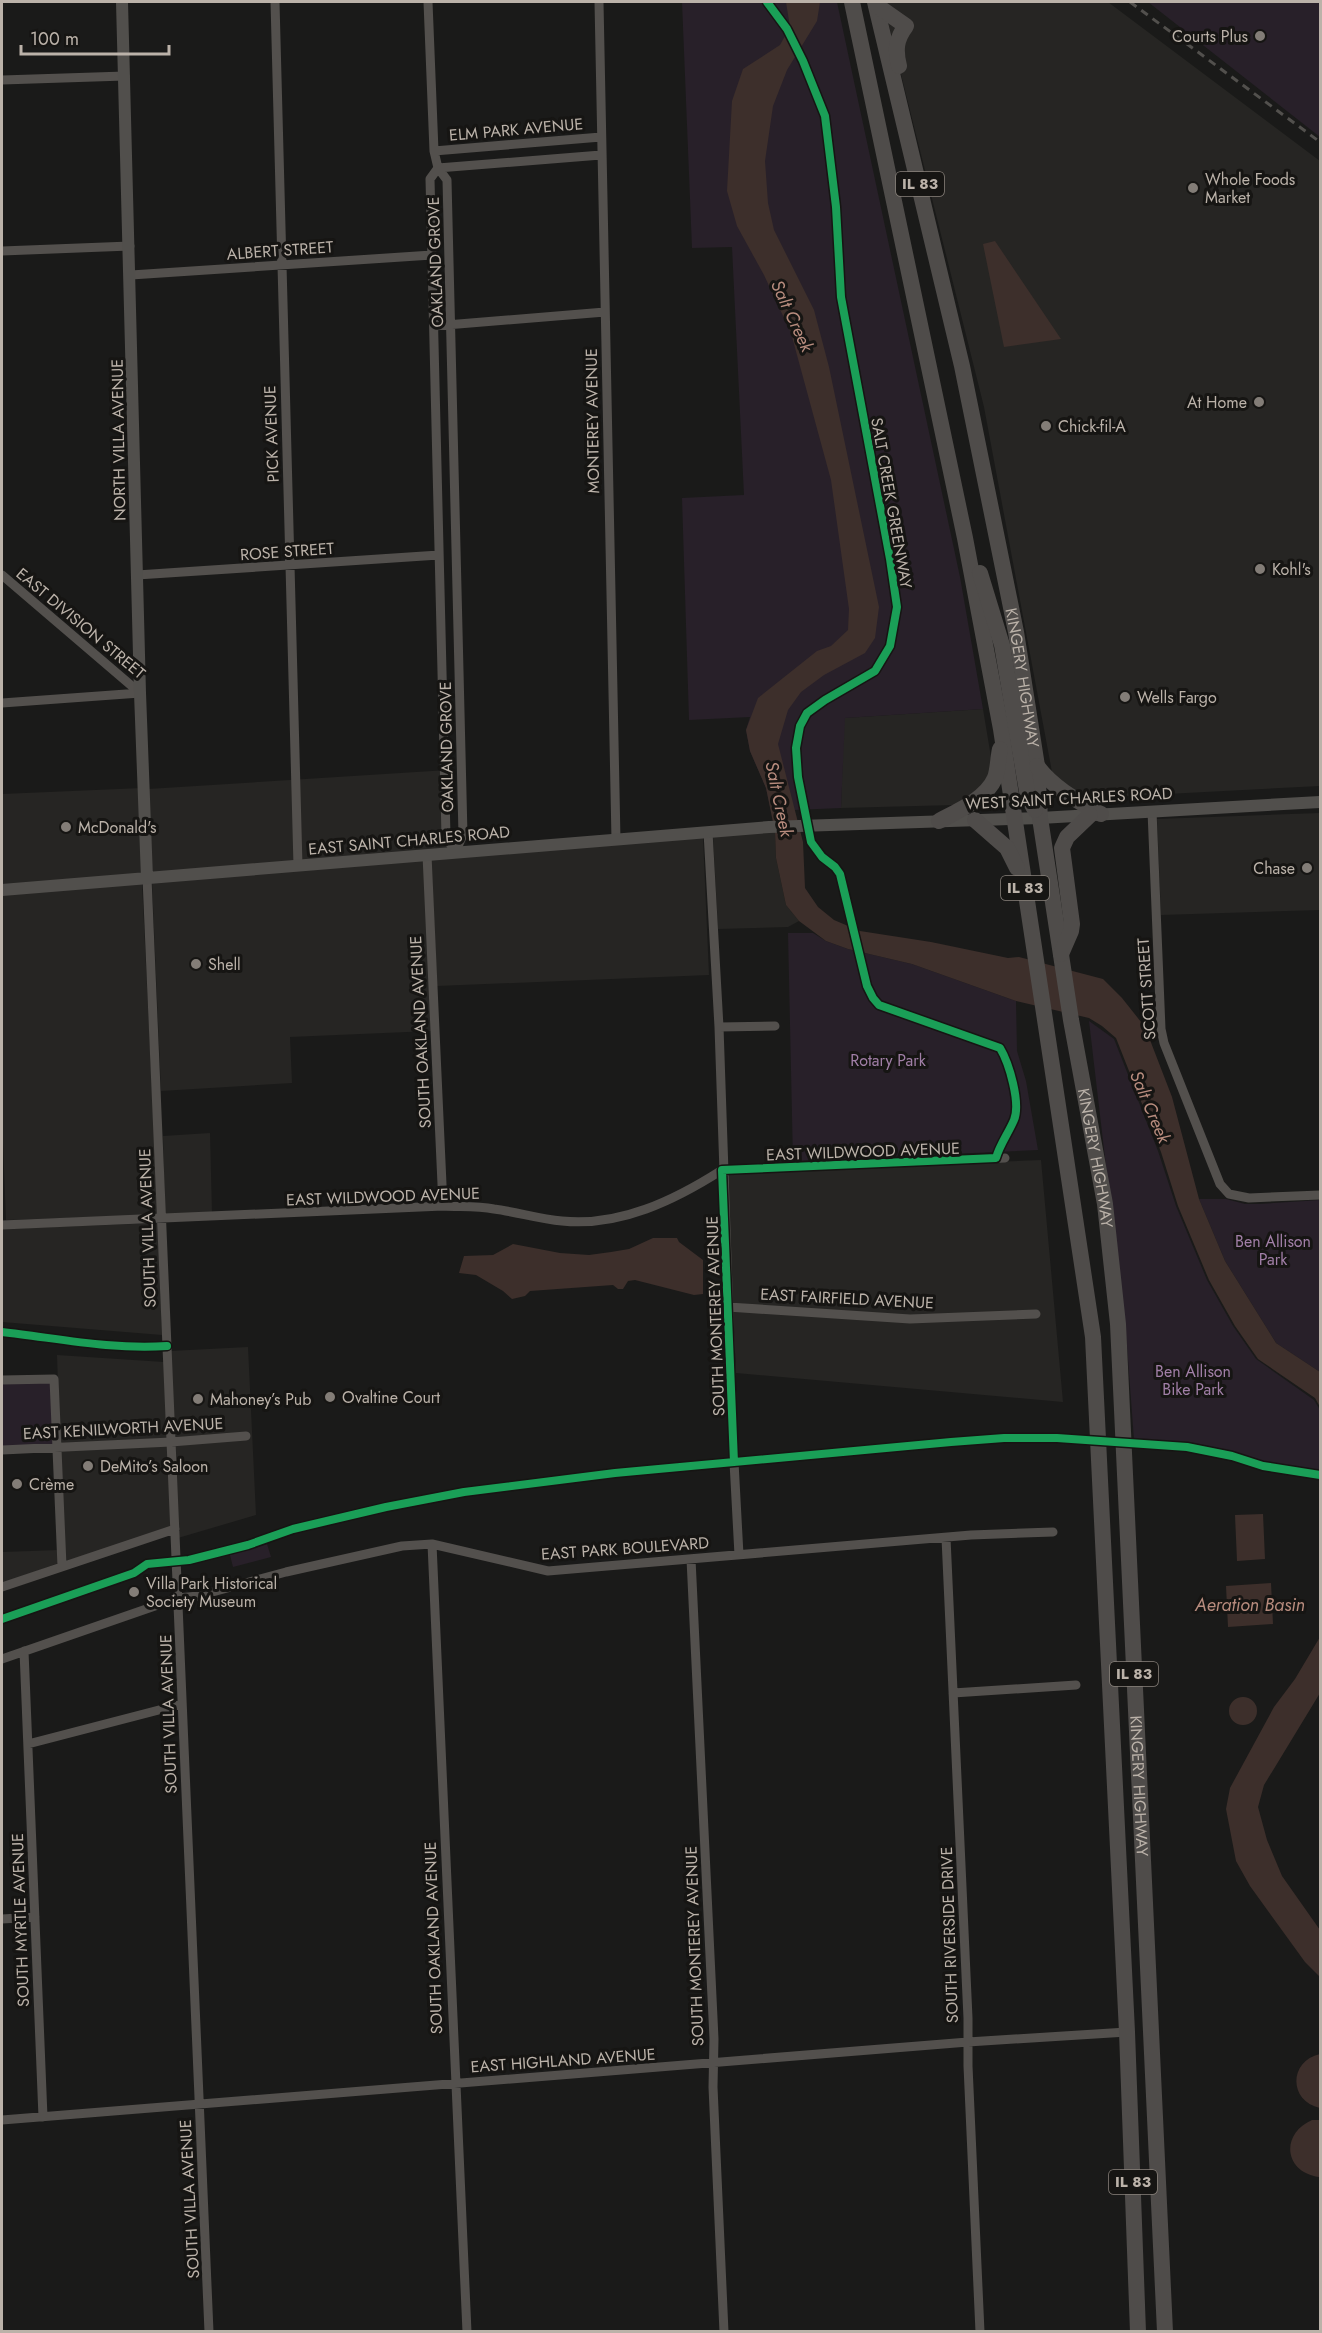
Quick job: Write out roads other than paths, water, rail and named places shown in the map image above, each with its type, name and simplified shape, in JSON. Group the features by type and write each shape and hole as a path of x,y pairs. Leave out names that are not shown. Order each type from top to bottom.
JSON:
{"highway":[{"name":"KINGERY HIGHWAY","path":"852,2 965,538 1002,737 1093,1336 1127,2032 1138,2331"},
{"name":"KINGERY HIGHWAY","path":"876,4 962,366 1016,632 1037,766 1040,818 1061,959 1105,1204 1118,1324 1165,2331"},
{"path":"876,4 906,26 898,37 897,57 914,125 916,167"},
{"path":"965,538 979,572 1002,645 1028,797 1040,818"},
{"path":"939,821 966,807 988,788 995,777 1002,737"},
{"path":"1037,766 1064,792 1096,814 1067,837 1062,848 1072,924 1061,959"},
{"path":"975,820 1007,848 1024,883"}],"main road":[{"name":"NORTH VILLA AVENUE","path":"122,2 147,878"},
{"name":"WEST SAINT CHARLES ROAD","path":"819,824 1040,818 1320,802"},
{"name":"EAST SAINT CHARLES ROAD","path":"2,890 819,824"}],"street":[{"name":"PICK AVENUE","path":"275,2 298,866"},
{"name":"OAKLAND GROVE","path":"428,2 434,151 438,168 447,180 452,325 463,835 455,853"},
{"name":"MONTEREY AVENUE","path":"599,2 616,840"},
{"path":"2,80 125,76"},
{"name":"ELM PARK AVENUE","path":"434,151 601,137"},
{"name":"ELM PARK AVENUE","path":"438,168 601,155"},
{"name":"OAKLAND GROVE","path":"438,168 430,179 439,555 446,836 455,853"},
{"path":"2,251 130,246"},
{"name":"ALBERT STREET","path":"131,275 432,255"},
{"path":"434,326 605,312"},
{"name":"ROSE STREET","path":"137,575 290,567 439,555"},
{"name":"EAST DIVISION STREET","path":"2,575 140,693"},
{"path":"2,703 140,693"},
{"name":"SCOTT STREET","path":"1152,810 1161,1029 1164,1043 1223,1189 1229,1194 1249,1198 1320,1195"},
{"name":"SOUTH MONTEREY AVENUE","path":"708,832 719,1027 722,1170 740,1555"},
{"name":"SOUTH OAKLAND AVENUE","path":"427,855 443,1206"},
{"name":"SOUTH VILLA AVENUE","path":"147,878 209,2331"},
{"path":"719,1027 775,1026"},
{"name":"EAST WILDWOOD AVENUE","path":"2,1225 443,1206 493,1209 562,1221 596,1221 618,1218 652,1207 699,1185 722,1170 1005,1158"},
{"name":"EAST FAIRFIELD AVENUE","path":"728,1307 910,1319 1036,1314"},
{"path":"2,1380 54,1379 62,1566"},
{"name":"EAST KENILWORTH AVENUE","path":"2,1450 246,1436"},
{"path":"2,1587 175,1529"},
{"name":"EAST PARK BOULEVARD","path":"2,1659 178,1598 198,1596 306,1567 391,1548 432,1544 548,1571 946,1538 1053,1532"},
{"name":"SOUTH RIVERSIDE DRIVE","path":"946,1538 980,2331"},
{"name":"SOUTH OAKLAND AVENUE","path":"432,1544 454,2083 467,2331"},
{"name":"SOUTH MONTEREY AVENUE","path":"691,1559 724,2331"},
{"name":"SOUTH MYRTLE AVENUE","path":"24,1651 43,2117"},
{"path":"953,1693 1076,1685"},
{"path":"28,1744 182,1704"},
{"path":"2,1918 35,1917"},
{"name":"EAST HIGHLAND AVENUE","path":"2,2120 968,2042 1127,2032"}],"water":[{"name":"Salt Creek","path":"786,2 820,2 817,21 787,70 773,106 765,161 768,203 774,230 814,310 829,367 879,607 875,638 865,653 824,675 801,692 788,710 778,744 803,842 805,888 818,907 834,920 860,931 931,942 1008,958 1019,957 1103,979 1122,998 1145,1027 1172,1097 1199,1199 1225,1261 1276,1343 1320,1372 1320,1407 1315,1398 1258,1359 1235,1326 1209,1280 1178,1206 1161,1152 1116,1038 1089,1018 1016,1001 912,964 848,949 826,941 799,921 786,905 776,858 775,832 766,788 750,751 746,730 758,698 817,651 831,646 848,630 849,609 831,480 791,333 764,275 737,226 727,191 732,101 743,69 780,45 790,27"},
{"path":"995,241 1061,339 1004,347 983,244"},
{"path":"653,1238 677,1238 703,1260 703,1294 694,1295 635,1280 628,1281 623,1289 618,1289 613,1285 530,1291 525,1296 512,1299 476,1275 459,1273 464,1256 493,1255 513,1244 560,1253 589,1255 629,1249"},
{"name":"Aeration Basin","path":"1263,1514 1265,1559 1237,1561 1235,1515"},
{"name":"Aeration Basin","path":"1271,1583 1273,1624 1228,1627 1226,1586"},
{"path":"1320,1637 1320,1693 1264,1785 1258,1807 1267,1840 1282,1876 1320,1930 1320,1977 1305,1962 1250,1886 1236,1861 1226,1809 1230,1788 1274,1707 1295,1679"},
{"path":"1243,1697 1253,1701 1257,1711 1253,1721 1243,1725 1233,1721 1229,1711 1233,1701"},
{"path":"1320,2054 1320,2108 1302,2098 1296,2081 1302,2064"},
{"path":"1312,2120 1320,2120 1319,2177 1307,2174 1299,2168 1290,2152 1295,2134"}],"railway":[{"path":"1130,2 1320,142"}],"place":[{"name":"Courts Plus","path":"1260,36"},
{"name":"Whole Foods Market","path":"1193,188"},
{"name":"At Home","path":"1259,402"},
{"name":"Chick-fil-A","path":"1046,426"},
{"name":"Kohl's","path":"1260,569"},
{"name":"Wells Fargo","path":"1125,697"},
{"name":"McDonald's","path":"66,827"},
{"name":"Chase","path":"1307,868"},
{"name":"Shell","path":"196,964"},
{"name":"Ovaltine Court","path":"330,1397"},
{"name":"Mahoney’s Pub","path":"198,1399"},
{"name":"DeMito’s Saloon","path":"88,1466"},
{"name":"Crème","path":"17,1484"},
{"name":"Villa Park Historical Society Museum","path":"134,1592"}],"park label":[{"name":"Rotary Park","path":"888,1060"},
{"name":"Ben Allison Park","path":"1273,1250"},
{"name":"Ben Allison Bike Park","path":"1193,1380"}]}
